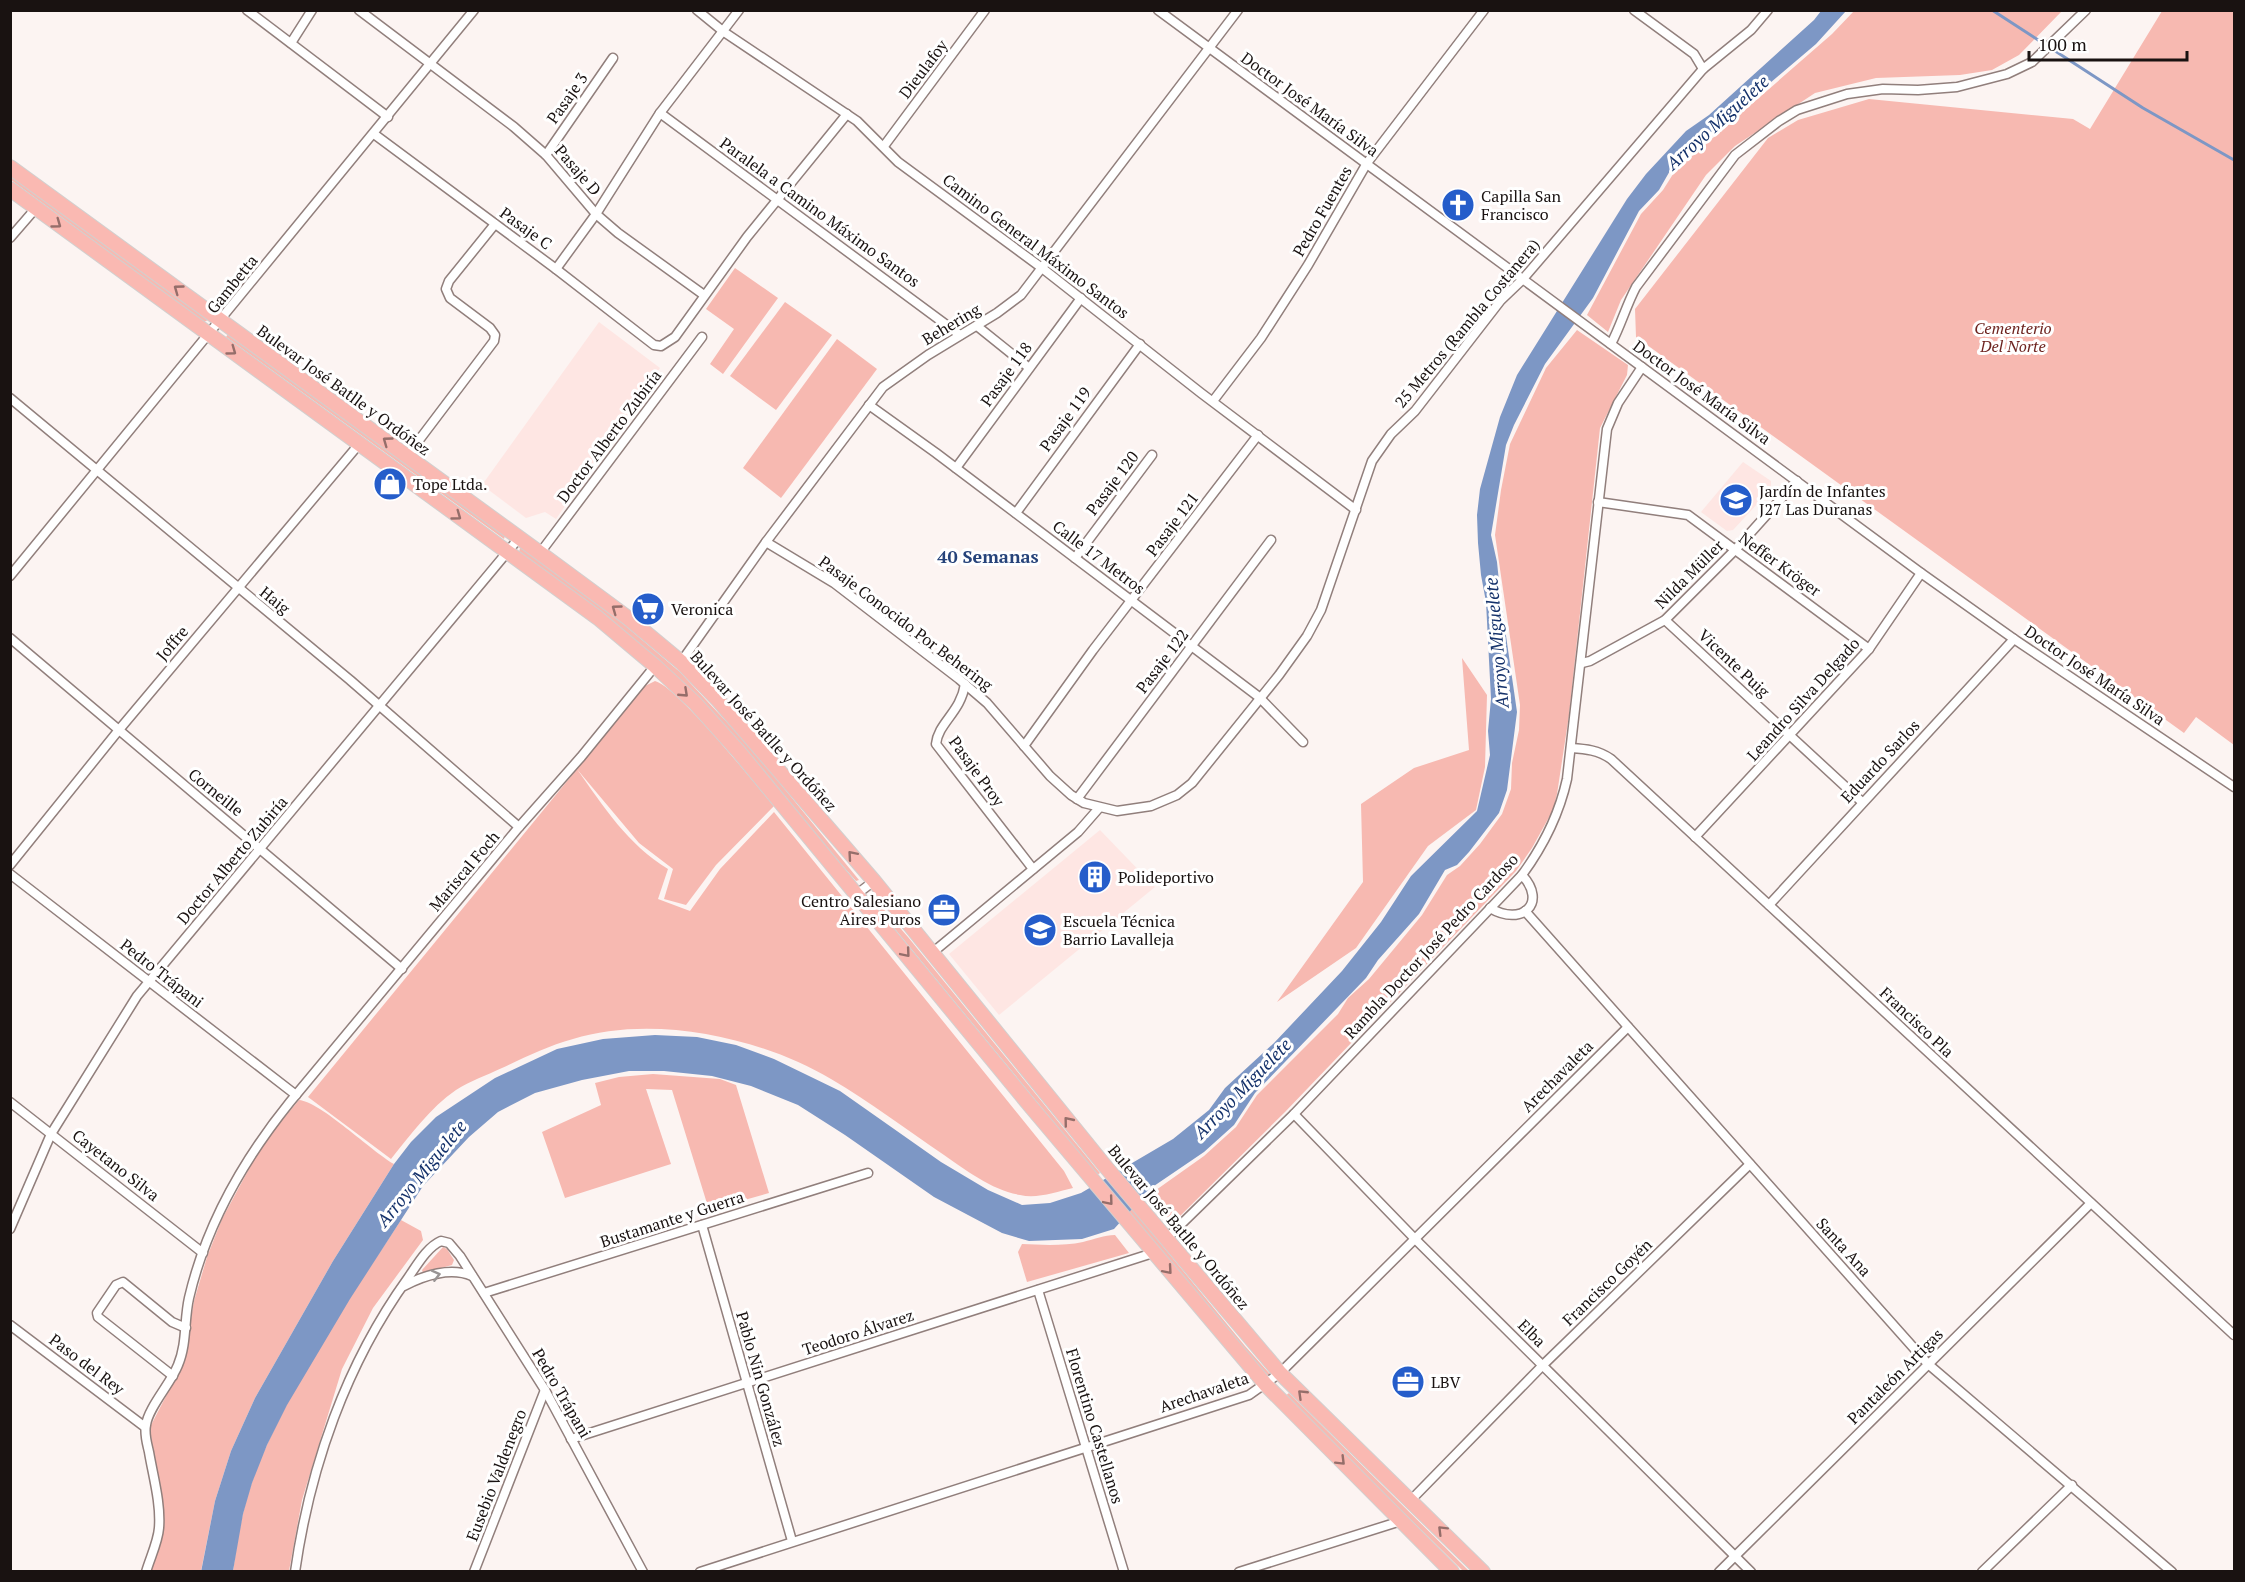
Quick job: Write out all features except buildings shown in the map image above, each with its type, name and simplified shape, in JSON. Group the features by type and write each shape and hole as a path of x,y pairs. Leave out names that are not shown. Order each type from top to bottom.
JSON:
{"main road":[{"name":"Bulevar José Batlle y Ordóñez","path":"10,166 628,618 681,662 718,700 874,881 1105,1166 1280,1373 1483,1572"},
{"name":"Bulevar José Batlle y Ordóñez","path":"10,189 598,618 695,703 739,752 1130,1226 1266,1385 1452,1572"}],"street":[{"path":"247,10 387,117"},
{"path":"291,43 312,10"},
{"name":"Pasaje D","path":"359,10 430,66 502,117 546,155 596,214 618,233 704,295"},
{"name":"Gambetta","path":"10,576 210,335 474,10"},
{"name":"Camino General Máximo Santos","path":"696,10 724,32 848,114 884,146 898,162 1042,268 1356,510"},
{"path":"556,269 596,214 660,113 739,10"},
{"name":"Dieulafoy","path":"884,146 985,10"},
{"name":"Doctor José María Silva","path":"1158,10 1921,573 2014,639 2235,787"},
{"name":"Behering","path":"681,662 766,542 883,387 1021,296 1239,10"},
{"name":"Pedro Fuentes","path":"1213,402 1267,329 1308,265 1367,163 1484,10"},
{"path":"1634,10 1694,54 1703,69"},
{"name":"25 Metros (Rambla Costanera)","path":"1259,698 1307,636 1321,610 1356,510 1365,476 1372,461 1391,434 1415,411 1501,300 1523,279 1703,69 1751,30 1768,10"},
{"path":"1611,344 1636,287 1735,155 1779,121 1797,110 1847,94 1883,89 1957,87 1989,81 2032,62 2085,10"},
{"name":"Pasaje 3","path":"546,155 613,58"},
{"name":"Paralela a Camino Máximo Santos","path":"660,113 960,335"},
{"path":"704,295 777,199 848,114"},
{"name":"Pasaje C","path":"374,134 654,345 661,346 675,337 704,295"},
{"path":"10,238 36,208"},
{"path":"407,456 494,341 495,335 490,328 450,298 447,289 449,282 495,224"},
{"name":"Pasaje 118","path":"956,468 1028,367 1081,298"},
{"path":"977,326 1028,367"},
{"name":"Doctor Alberto Zubiría","path":"540,553 702,337"},
{"name":"Pasaje 119","path":"1016,513 1140,344"},
{"name":"Rambla Doctor José Pedro Cardoso","path":"1167,1238 1294,1114 1522,874 1537,853 1556,818 1567,779 1607,429 1611,415 1642,366"},
{"name":"Haig","path":"10,398 380,707 519,827"},
{"name":"Calle 17 Metros","path":"869,405 1016,513 1259,698 1304,742"},
{"name":"Pasaje 121","path":"1024,746 1093,650 1258,435"},
{"name":"Joffre","path":"10,865 118,731 360,443"},
{"name":"Pasaje 120","path":"1075,558 1152,455"},
{"name":"Nilda Müller","path":"1582,663 1590,661 1665,620 1735,550 1797,481"},
{"name":"Neffer Kröger","path":"1598,502 1688,515 1869,648"},
{"name":"Doctor Alberto Zubiría","path":"10,1228 51,1134 137,996 519,538"},
{"name":"Pasaje 122","path":"1077,800 1271,540"},
{"name":"Pasaje Conocido Por Behering","path":"766,542 834,583 965,684 982,698 1050,776 1077,800 1099,808 1117,811 1134,809 1151,806 1177,795 1198,776 1259,698"},
{"name":"Leandro Silva Delgado","path":"1695,837 1869,648 1921,573"},
{"name":"Vicente Puig","path":"1665,620 1862,802"},
{"name":"Corneille","path":"10,638 78,693 118,731 402,969"},
{"name":"Eduardo Sarlos","path":"1769,905 2014,639"},
{"name":"Mariscal Foch","path":"145,1427 150,1413 173,1376 181,1355 189,1299 203,1253 245,1163 265,1132 655,666"},
{"name":"Pasaje Proy","path":"965,684 959,705 940,731 936,744 1033,869"},
{"path":"959,705 967,700 982,698"},
{"name":"Francisco Pla","path":"1571,748 1602,753 1611,759 2235,1335"},
{"path":"932,953 1078,832 1099,808"},
{"name":"Pedro Trápani","path":"10,874 296,1095"},
{"path":"1490,908 1510,916 1525,911 1530,906 1533,897 1528,882 1522,874"},
{"path":"857,894 874,881"},
{"name":"Santa Ana","path":"1525,911 1928,1364 2172,1572"},
{"name":"Arechavaleta","path":"700,1572 1249,1395 1280,1373 1628,1027"},
{"name":"Cayetano Silva","path":"10,1102 203,1253"},
{"name":"Elba","path":"1294,1114 1415,1239 1751,1572"},
{"name":"Francisco Goyén","path":"1411,1500 1543,1365 1750,1164"},
{"name":"Bustamante y Guerra","path":"484,1293 868,1173"},
{"name":"Pantaleón Artigas","path":"1719,1572 2091,1203"},
{"name":"Pablo Nin González","path":"702,1225 792,1541"},
{"name":"Pedro Trápani","path":"401,1288 431,1247 441,1241 455,1248 545,1390 643,1572"},
{"name":"Teodoro Álvarez","path":"571,1438 1153,1253"},
{"path":"296,1572 305,1510 325,1443 350,1380 370,1338 401,1288 425,1278 454,1271 472,1276"},
{"path":"173,1376 98,1317 97,1313 116,1285 123,1282 172,1322 186,1328"},
{"name":"Florentino Castellanos","path":"1038,1290 1124,1572"},
{"name":"Paso del Rey","path":"10,1324 145,1427"},
{"name":"Eusebio Valdenegro","path":"476,1570 545,1390"},
{"path":"145,1427 159,1526 146,1572"},
{"path":"1982,1572 2072,1485"},
{"path":"1239,1572 1401,1521"}],"shaded area":[{"path":"599,322 660,368 556,519 545,512 526,518 482,485"},
{"name":"Jardín de Infantes J27 Las Duranas","path":"1743,462 1771,481 1771,489 1733,530 1727,531 1701,512"},
{"name":"Escuela Técnica Barrio Lavalleja","path":"1100,830 1155,887 999,1015 949,954"}],"green space":[{"path":"1854,11 2062,11 2019,55 1992,70 1960,75 1876,78 1815,93 1735,146 1706,175 1621,300 1608,332 1587,315 1641,214 1663,190 1675,171 1832,34"},
{"name":"Cementerio Del Norte","path":"2162,11 2234,11 2234,745 2196,717 2184,733 1636,337 1635,309 1768,138 1798,120 1869,99 2073,119 2090,129"},
{"path":"11,175 208,320 204,322 11,180"},
{"path":"735,268 778,298 723,374 710,364 734,329 706,309"},
{"path":"785,302 832,335 776,410 730,376"},
{"path":"1577,330 1628,365 1627,375 1600,428 1569,715 1553,810 1516,871 1285,1112 1175,1221 1160,1211 1149,1195 1204,1156 1236,1127 1257,1095 1338,1014 1348,998 1369,979 1422,915 1447,875 1460,866 1480,844 1502,814 1511,789 1520,705 1495,535 1501,490 1510,444 1546,368"},
{"path":"228,334 505,536 504,539 226,337"},
{"path":"837,339 877,369 781,498 743,468"},
{"path":"520,548 621,622 680,672 752,749 859,880 856,881 735,738 692,692 608,618 519,552"},
{"path":"1462,658 1487,695 1485,767 1476,810 1428,846 1356,948 1277,1002 1363,882 1361,804 1414,768 1469,750"},
{"path":"655,681 666,687 698,717 774,806 716,865 686,905 664,899 673,869 639,843 576,768 645,686"},
{"path":"577,769 628,837 668,869 658,899 690,911 720,869 774,812 1064,1171 1073,1188 1033,1196 1010,1193 1000,1189 971,1173 846,1088 803,1064 739,1041 705,1034 637,1029 604,1032 573,1039 537,1052 456,1090 421,1122 391,1159 308,1097"},
{"path":"873,897 1100,1173 1097,1175 871,900"},
{"path":"653,1074 720,1079 736,1085 769,1193 709,1210 672,1090 646,1089 671,1164 565,1198 542,1132 601,1105 595,1083 619,1077"},
{"path":"299,1100 320,1109 394,1164 333,1261 255,1398 231,1451 215,1501 201,1571 150,1572 162,1532 150,1427 178,1373 187,1341 194,1301 207,1257 222,1219 257,1154"},
{"path":"1129,1205 1270,1374 1267,1377 1124,1209"},
{"path":"401,1220 421,1231 423,1240 373,1308 342,1369 302,1500 289,1571 233,1572 248,1493 282,1414 319,1347"},
{"path":"1115,1235 1129,1253 1027,1282 1018,1252 1022,1244 1068,1244"},
{"path":"443,1247 454,1260 452,1265 423,1273 422,1270"},
{"path":"1289,1393 1469,1571 1463,1571 1285,1396"}],"water":[{"name":"Arroyo Miguelete","path":"1821,11 1846,11 1816,44 1683,154 1659,190 1639,211 1593,298 1545,364 1514,425 1506,445 1491,535 1497,562 1517,712 1507,790 1499,813 1457,865 1445,870 1419,914 1378,960 1366,978 1255,1093 1234,1125 1204,1152 1151,1188 1114,1229 1082,1239 1029,1241 1002,1233 934,1197 798,1105 751,1086 712,1076 664,1071 629,1071 582,1080 535,1093 498,1112 469,1137 423,1186 350,1299 287,1405 267,1445 243,1514 233,1571 201,1572 215,1501 231,1451 255,1398 333,1261 394,1164 411,1142 436,1117 495,1078 557,1049 603,1039 655,1035 697,1037 736,1045 774,1059 840,1091 941,1162 988,1190 1022,1205 1050,1203 1081,1193 1173,1139 1209,1110 1225,1088 1274,1043 1342,971 1381,922 1411,876 1477,811 1490,755 1488,731 1491,699 1486,602 1481,575 1477,515 1480,489 1500,417 1517,375 1627,199 1646,174 1686,131 1709,115 1814,20"}],"waterway":[{"path":"1992,10 2143,108 2234,160"}],"place":[{"name":"Capilla San Francisco","path":"1458,205"},
{"name":"Tope Ltda.","path":"390,484"},
{"name":"Jardín de Infantes J27 Las Duranas","path":"1736,500"},
{"name":"Veronica","path":"648,609"},
{"name":"Polideportivo","path":"1095,877"},
{"name":"Centro Salesiano Aires Puros","path":"944,910"},
{"name":"Escuela Técnica Barrio Lavalleja","path":"1040,930"},
{"name":"LBV","path":"1408,1382"}],"district":[{"name":"40 Semanas","path":"988,556"}]}
